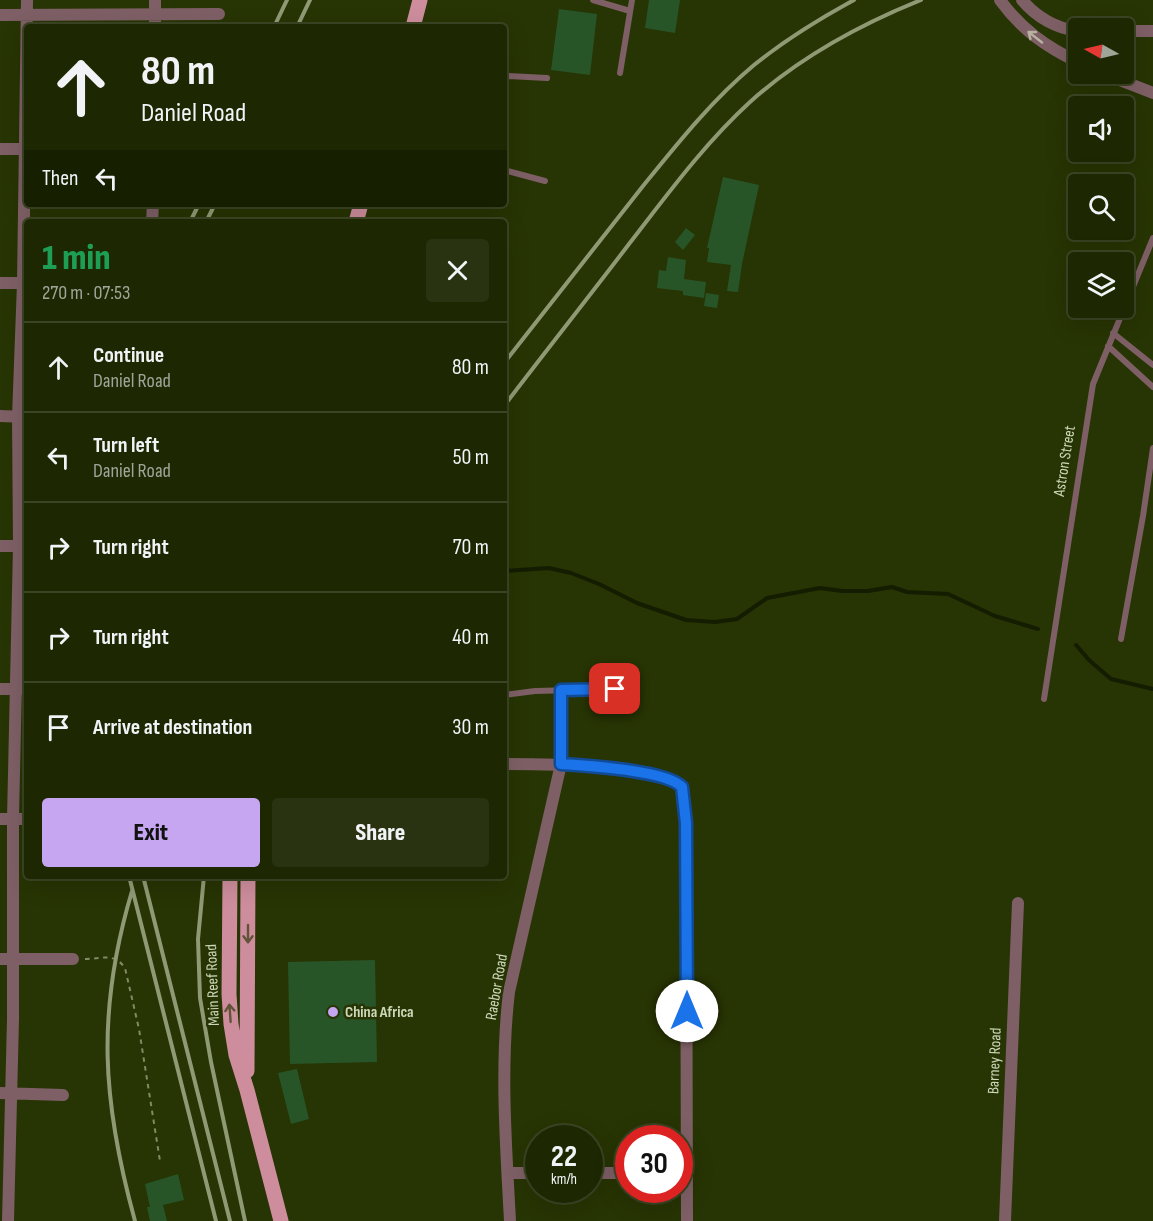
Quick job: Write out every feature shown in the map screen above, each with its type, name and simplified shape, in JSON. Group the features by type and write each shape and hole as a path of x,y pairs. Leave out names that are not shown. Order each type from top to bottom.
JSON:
{"main road":[{"path":"413,24 420,0"},
{"name":"Main Reef Road","path":"230,879 231,1024 236,1054 281,1221"},
{"name":"Main Reef Road","path":"247,1090 248,879"}],"street":[{"path":"27,0 27,24"},
{"path":"155,24 156,0"},
{"path":"1000,0 1034,37 1068,57"},
{"path":"1023,0 1047,21 1068,29"},
{"path":"0,15 219,14"},
{"path":"1134,31 1153,31"},
{"path":"1130,84 1153,93"},
{"path":"0,149 24,149"},
{"path":"0,283 24,283"},
{"path":"8,1221 6,819 21,689 24,350"},
{"path":"0,416 23,417"},
{"path":"0,546 23,546"},
{"path":"0,688 21,689"},
{"path":"507,764 561,764 642,773 672,780 682,787 685,797 686,876 683,1125"},
{"name":"Raebor Road","path":"510,1221 504,1044 507,1010 561,764"},
{"path":"6,819 24,819"},
{"name":"Barney Road","path":"1005,1221 1018,903"},
{"path":"6,959 73,959"},
{"path":"6,1093 63,1095"},
{"path":"508,1173 525,1173"},
{"path":"686,1203 687,1221"}],"lane":[{"path":"593,0 630,11"},
{"path":"620,73 632,0"},
{"path":"507,76 547,78"},
{"path":"507,171 544,181"},
{"name":"Astron Street","path":"1044,699 1093,384 1153,238"},
{"path":"1113,333 1153,365"},
{"path":"1108,346 1153,387"},
{"path":"1121,639 1153,448"},
{"path":"507,695 561,690 615,689"},
{"path":"561,690 561,764"}],"path":[{"path":"73,959 112,958 119,960 124,968 141,1040 160,1161"}],"building":[{"path":"649,0 680,0 675,33 645,28"},
{"path":"559,9 597,14 590,75 551,70"},
{"path":"723,177 759,185 738,292 727,291 731,265 707,262 709,248 707,248"},
{"path":"686,228 695,235 683,250 675,242"},
{"path":"668,257 686,260 684,279 706,282 704,298 683,295 683,291 657,288 659,270 666,271"},
{"path":"706,293 719,295 717,308 704,306"},
{"name":"China Africa","path":"375,960 377,1062 290,1064 288,962"},
{"path":"297,1069 309,1119 291,1124 278,1073"},
{"path":"178,1174 184,1200 163,1205 167,1221 150,1221 147,1207 150,1207 145,1184"}],"waterway":[{"path":"507,571 549,568 571,573 637,603 686,620 715,622 737,619 767,598 820,588 868,591 892,587 907,592 948,594 995,616 1038,629"},
{"path":"1076,645 1111,679 1153,689"}],"railway":[{"path":"275,24 287,0"},
{"path":"298,24 310,0"},
{"path":"507,359 643,186 709,108 766,56 802,30 854,0"},
{"path":"507,402 672,189 733,118 769,86 810,57 853,31 921,0"},
{"path":"192,219 198,207"},
{"path":"208,219 214,207"},
{"path":"130,879 216,1221"},
{"path":"144,879 230,1221"},
{"path":"204,879 198,939 200,998 211,1062 245,1221"},
{"path":"132,891 120,935 113,977 108,1017 108,1056 110,1096 116,1136 135,1221"}],"place":[{"name":"China Africa","path":"333,1012"}],"route":[{"path":"615,689 561,690 561,764 610,768 657,776 679,783 682,787 685,797 686,823 687,1011"}]}
